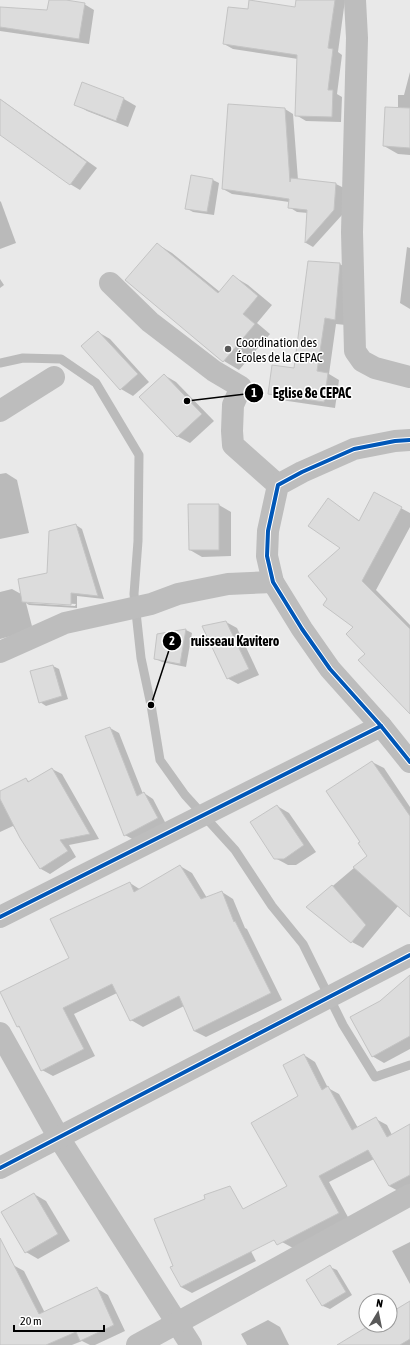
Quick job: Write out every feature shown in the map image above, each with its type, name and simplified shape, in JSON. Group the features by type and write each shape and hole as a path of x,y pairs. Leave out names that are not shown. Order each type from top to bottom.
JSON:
{"street":[{"path":"355,0 356,38 352,232 355,351 362,361 374,368 410,377"},
{"path":"110,283 150,322 214,371 241,387 233,405 233,445 278,485"},
{"path":"0,411 54,377"},
{"path":"410,440 354,450 302,472 278,485 268,531 267,556 273,582 302,629 330,669 381,726 410,762"},
{"path":"0,652 65,623 151,604 178,594 228,584 273,582"},
{"path":"0,917 381,726"},
{"path":"0,1168 410,955"},
{"path":"0,1033 59,1138 190,1345"},
{"path":"137,1345 410,1195"}],"shaded area":[{"path":"0,0 410,0 410,1345 0,1345"}],"building":[{"path":"49,0 66,0 85,3 79,39 0,27 0,7 47,10"},
{"path":"249,0 295,7 296,0 335,0 328,48 333,49 328,90 333,90 332,117 295,116 297,55 223,44 228,7 248,9"},
{"path":"82,82 124,98 116,121 74,105"},
{"path":"0,99 87,162 70,185 0,135"},
{"path":"228,104 285,108 290,182 291,178 336,183 334,210 305,243 307,210 288,208 289,199 222,189"},
{"path":"385,107 410,108 410,148 383,146"},
{"path":"191,175 213,179 207,212 185,209"},
{"path":"157,243 218,293 233,275 258,296 243,314 255,324 223,362 125,280"},
{"path":"308,261 340,263 335,320 325,318 317,371 328,373 324,402 268,394 272,365 294,368"},
{"path":"98,331 138,374 120,390 81,346"},
{"path":"164,374 202,414 177,437 139,397"},
{"path":"374,492 402,507 362,581 410,629 410,714 358,660 365,654 346,634 353,627 323,605 327,599 308,576 340,548 308,526 328,498 359,521"},
{"path":"188,504 219,504 219,550 189,550"},
{"path":"76,524 98,596 71,593 71,605 22,602 18,579 47,573 49,531"},
{"path":"226,621 249,669 227,679 202,626"},
{"path":"186,629 180,664 154,659 157,634"},
{"path":"53,665 62,696 39,703 30,671"},
{"path":"110,727 137,796 144,792 158,818 124,836 85,736"},
{"path":"372,761 410,816 410,917 353,867 367,856 358,843 360,842 326,791"},
{"path":"52,768 90,834 60,840 68,851 40,869 20,838 0,799 0,791 26,778 28,782"},
{"path":"277,805 304,845 284,859 274,859 250,822"},
{"path":"180,865 201,899 222,891 234,922 235,921 271,993 194,1031 179,996 130,1021 112,984 63,1008 84,1049 41,1071 19,1026 17,1027 0,992 69,958 50,919 130,882 134,892"},
{"path":"332,885 366,925 351,943 306,907"},
{"path":"410,975 410,1036 372,1057 350,1017 380,1001"},
{"path":"304,1054 322,1090 328,1086 352,1130 376,1117 387,1137 410,1124 410,1175 389,1186 368,1150 319,1176 339,1213 277,1245 274,1240 181,1287 170,1267 173,1266 154,1219 205,1199 204,1195 230,1186 243,1209 287,1186 251,1123 298,1096 283,1065"},
{"path":"34,1193 58,1234 25,1253 1,1212"},
{"path":"0,1238 39,1314 97,1287 114,1325 80,1341 76,1332 46,1345 0,1345"},
{"path":"330,1265 346,1292 322,1306 306,1280"},
{"path":"410,1301 410,1339 400,1345 337,1345 358,1332 398,1333 398,1308"}],"waterway":[{"path":"0,363 23,358 61,359 96,383 139,455 138,541 134,594 141,658 151,705 160,760 185,795 235,850 272,906 303,944 343,1025 375,1077 410,1065"}],"cycle path":[{"path":"410,440 395,441 354,449 302,472 278,485 268,531 267,556 273,582 302,629 330,669 381,726 410,762"},
{"path":"0,917 381,726"},
{"path":"0,1168 410,955"}],"place":[{"name":"Coordination des Écoles de la CEPAC","path":"228,349"},
{"name":"Eglise 8e CEPAC","path":"187,401"},
{"name":"ruisseau Kavitero","path":"151,705"}]}
